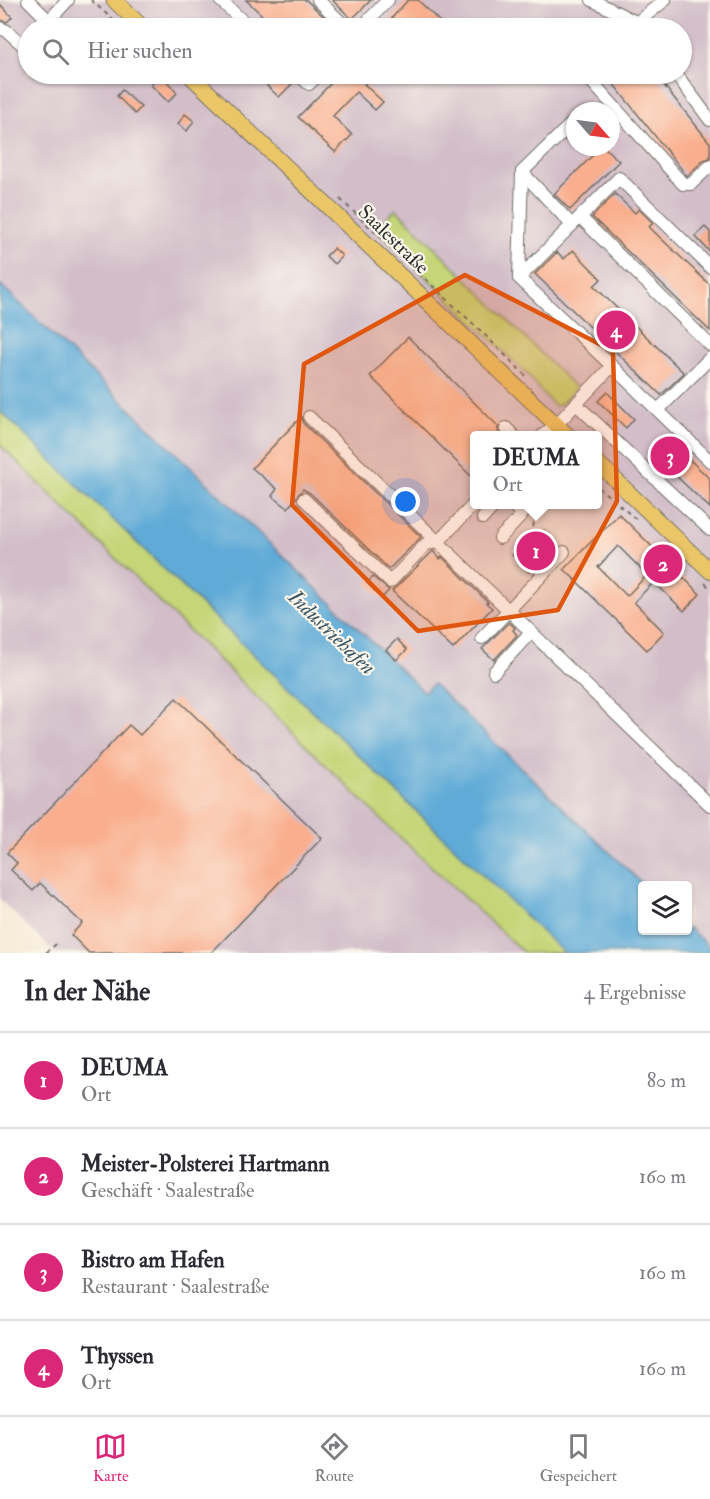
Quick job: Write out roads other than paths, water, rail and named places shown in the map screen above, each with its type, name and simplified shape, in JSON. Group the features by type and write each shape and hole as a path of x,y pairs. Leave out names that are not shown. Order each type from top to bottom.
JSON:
{"main road":[{"path":"114,0 133,18"},
{"name":"Saalestraße","path":"200,84 564,431"},
{"path":"602,468 710,571"}],"lane":[{"path":"28,0 40,18"},
{"path":"51,18 68,0"},
{"path":"220,0 239,18"},
{"path":"318,0 337,18"},
{"path":"371,18 388,0"},
{"path":"592,0 622,18"},
{"path":"646,18 665,0"},
{"path":"0,28 18,42"},
{"path":"594,84 683,184 691,184 710,166"},
{"path":"683,84 710,120"},
{"path":"566,129 522,172 519,278 710,461"},
{"path":"522,172 710,345"},
{"path":"519,278 619,178 710,267"},
{"path":"658,410 710,358"},
{"path":"547,431 557,424 612,366"},
{"path":"576,404 710,530"},
{"path":"309,417 710,805"},
{"path":"304,499 390,582 426,544 438,542 470,508"},
{"path":"483,518 491,509"},
{"path":"500,538 522,515 517,509"},
{"path":"482,638 564,552"},
{"path":"494,672 531,632"}],"water":[{"name":"Industriehafen","path":"0,284 424,692 433,684 640,881 638,935 692,935 692,931 710,948 710,953 564,953 0,411"}],"place":[{"name":"Thyssen","path":"616,330"},
{"name":"Bistro am Hafen","path":"670,456"},
{"name":"DEUMA","path":"536,551"},
{"name":"Meister-Polsterei Hartmann","path":"663,564"}]}
